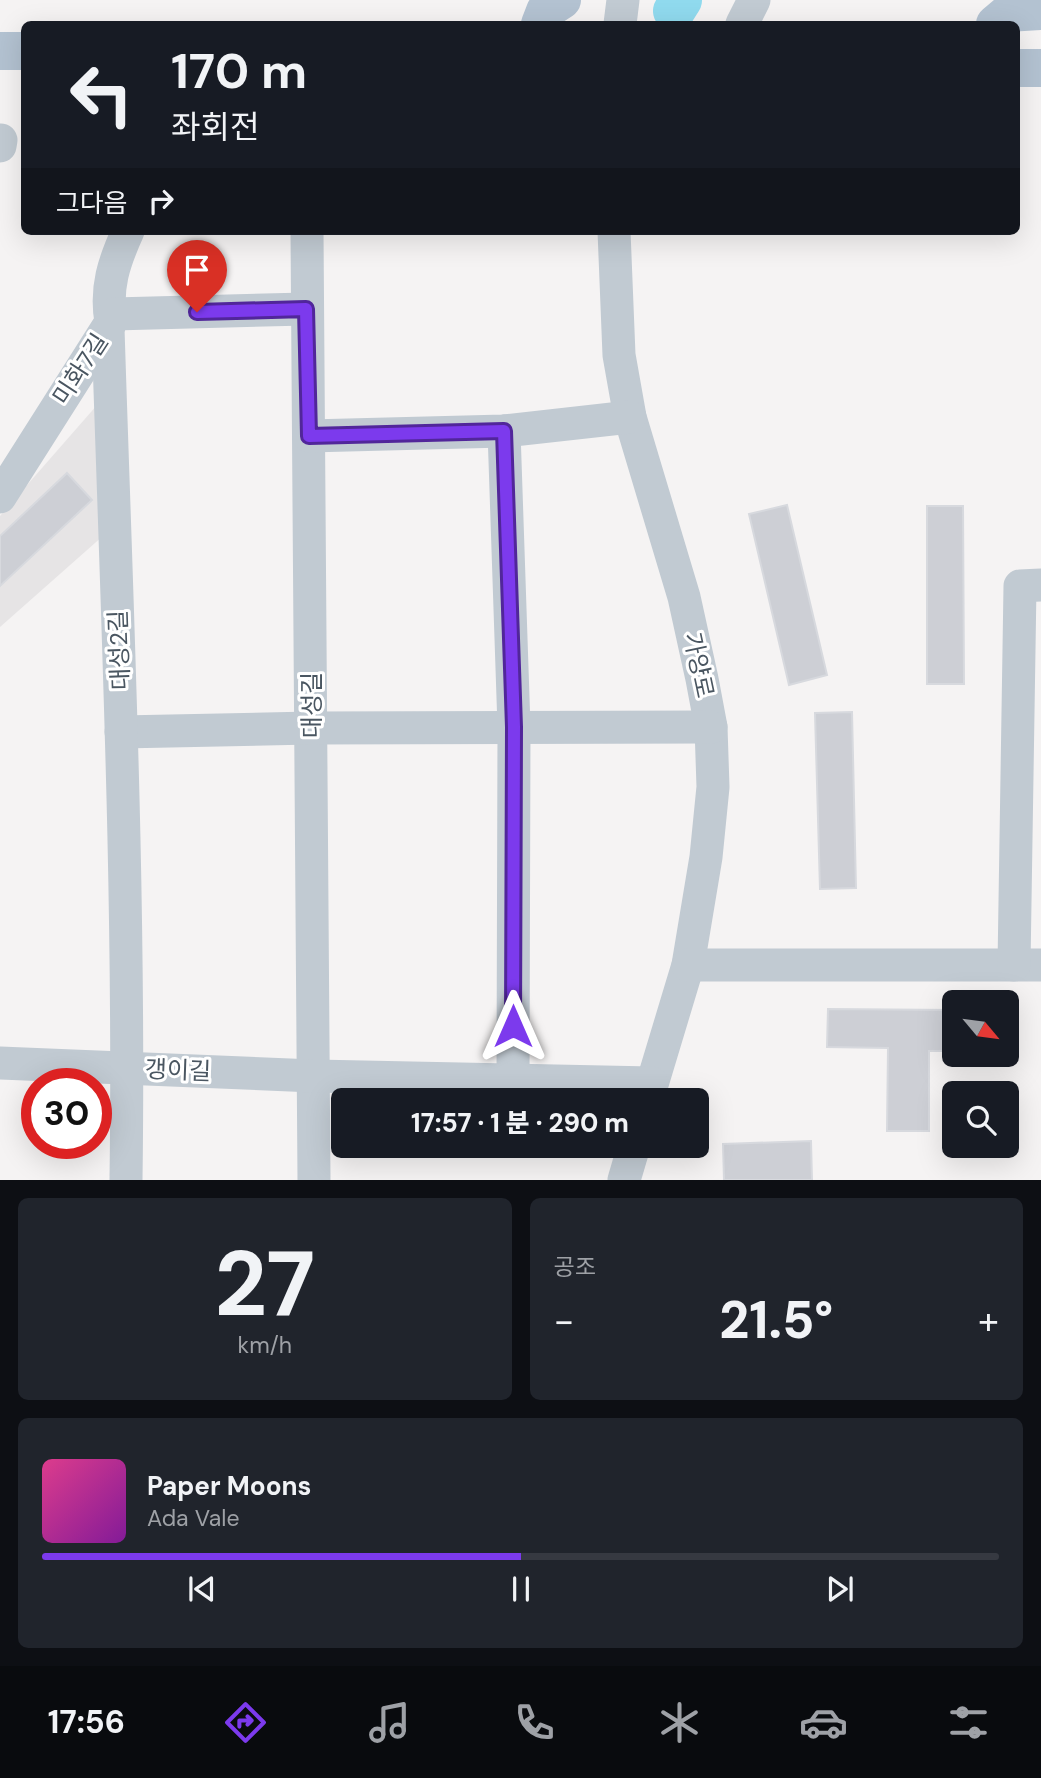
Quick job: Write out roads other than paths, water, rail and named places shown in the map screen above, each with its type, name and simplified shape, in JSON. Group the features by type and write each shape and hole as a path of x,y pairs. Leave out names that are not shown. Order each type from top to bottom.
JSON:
{"main road":[{"path":"541,21 545,10 562,0"},
{"path":"999,21 1008,13 1034,7"},
{"path":"0,51 21,51"},
{"path":"1020,68 1041,68"}],"street":[{"path":"620,21 623,0"},
{"path":"744,21 754,0"},
{"name":"미화7길","path":"0,497 111,321 107,300 113,263 126,235"},
{"name":"대성길","path":"307,235 314,1180"},
{"name":"가양로","path":"614,235 619,355 630,416 684,597 711,727 713,788 706,857 688,965 651,1088"},
{"path":"111,321 114,314 306,309"},
{"name":"대성2길","path":"111,321 108,328 128,1068 126,1180"},
{"path":"309,436 504,431 630,416"},
{"path":"504,431 514,727 513,1080"},
{"path":"688,965 1028,965 1020,586 1041,585"},
{"path":"121,732 311,728 711,727"},
{"name":"갱이길","path":"0,1063 314,1076 513,1080 604,1088"},
{"path":"624,1180 630,1158"}],"waterway":[{"path":"674,11 681,0"}]}
